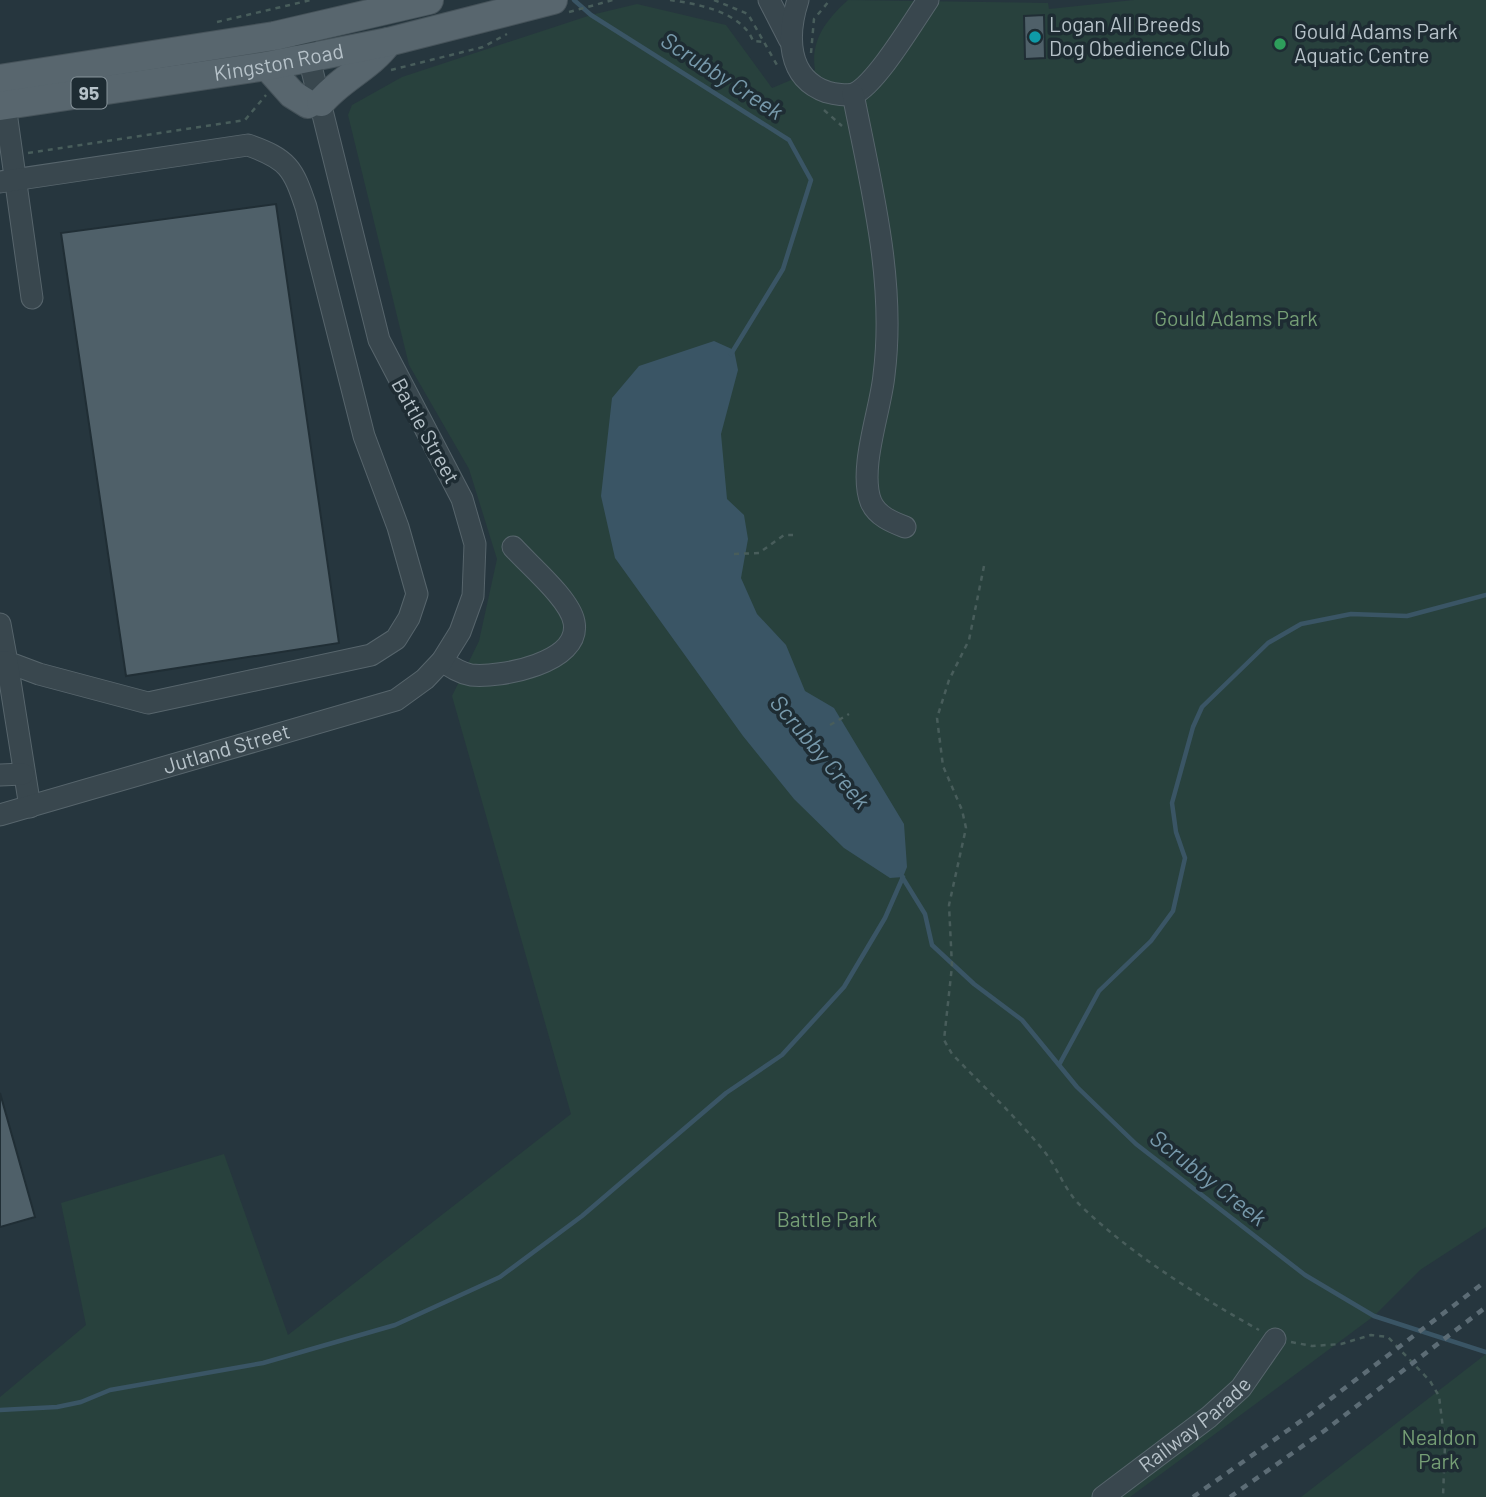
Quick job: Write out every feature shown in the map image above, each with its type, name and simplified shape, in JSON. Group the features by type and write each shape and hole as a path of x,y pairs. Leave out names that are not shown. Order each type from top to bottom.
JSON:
{"main road":[{"name":"Kingston Road","path":"2,97 429,0"},
{"name":"Kingston Road","path":"2,97 289,67 388,42 538,13"},
{"path":"289,67 292,94 314,103 346,77 375,59 388,42"}],"street":[{"path":"769,0 789,39 795,65 819,89 832,94 853,94 882,67 928,0"},
{"path":"789,39 790,23 798,0"},
{"path":"289,67 296,32"},
{"path":"853,94 883,247 885,374 871,429 871,503 886,520 905,527"},
{"path":"2,97 14,155 9,181 32,298"},
{"name":"Battle Street","path":"314,103 336,159 341,197 379,341 462,499 472,529 476,563 473,596 460,632 442,661"},
{"path":"3,662 148,703 370,655 396,639 409,618 417,594 398,527 364,436 306,207 294,172 277,155 248,145 9,181"},
{"path":"442,661 462,672 480,675 547,662 569,648 575,629 571,614 513,547"},
{"path":"0,624 3,662 30,807"},
{"name":"Jutland Street","path":"0,815 376,708 411,691 442,661"},
{"path":"0,775 23,774"},
{"name":"Railway Parade","path":"1103,1497 1209,1417 1241,1388 1275,1339"}],"path":[{"path":"382,72 483,47 538,13 613,0"},
{"path":"670,0 733,18 748,28 753,41 766,42 748,14 714,0"},
{"path":"807,56 813,48 814,19 830,0"},
{"path":"14,155 245,120 266,95 272,94 289,67"},
{"path":"734,554 759,553 784,535 793,535"},
{"path":"984,566 969,640 948,680 937,718 943,766 962,810 966,828 949,905 952,967 944,1040 952,1054 1030,1134 1049,1158 1065,1190 1083,1208 1167,1275 1275,1339 1312,1346 1341,1345 1371,1335 1388,1337 1430,1381 1439,1396 1445,1445 1443,1497"},
{"path":"830,725 849,714"}],"green space":[{"path":"848,0 1048,3 1049,9 1134,0 1486,0 1486,1227 1420,1270 1374,1316 1130,1497 0,1497 0,1397 86,1325 61,1203 224,1154 288,1335 571,1114 452,696 479,641 497,559 469,469 409,365 348,115 352,105 402,77 591,15 637,4 726,25 772,88 815,70 815,49 822,31"},
{"name":"Nealdon Park","path":"1486,1354 1486,1497 1301,1497"}],"water":[{"path":"714,341 734,350 738,370 721,434 727,499 744,515 748,539 741,578 757,614 786,645 805,691 834,708 904,824 907,867 903,877 890,878 844,848 794,799 743,736 615,558 601,496 612,398 639,366"}],"building":[{"name":"Logan All Breeds Dog Obedience Club","path":"1044,15 1045,58 1025,59 1024,16"},
{"path":"276,204 339,643 126,676 61,233"},
{"path":"0,1093 35,1217 0,1227"}],"waterway":[{"name":"Scrubby Creek","path":"574,0 591,15 789,140 811,180 783,269 731,354"},
{"path":"1059,1065 1099,991 1151,941 1173,911 1185,858 1176,832 1172,803 1193,727 1202,707 1268,643 1301,624 1351,614 1407,616 1486,595"},
{"name":"Scrubby Creek","path":"901,875 925,914 932,945 974,984 1022,1020 1077,1087 1136,1144 1305,1275 1374,1316 1486,1352"},
{"path":"0,1410 57,1407 81,1402 110,1390 263,1363 395,1325 500,1277 582,1216 726,1093 782,1055 844,987 885,918 903,877"}],"railway":[{"path":"1193,1497 1308,1416 1486,1281"},
{"path":"1230,1497 1324,1431 1486,1307"}],"place":[{"name":"Logan All Breeds Dog Obedience Club","path":"1035,37"},
{"name":"Gould Adams Park Aquatic Centre","path":"1280,44"}],"park label":[{"name":"Gould Adams Park","path":"1236,319"},
{"name":"Battle Park","path":"827,1220"}]}
